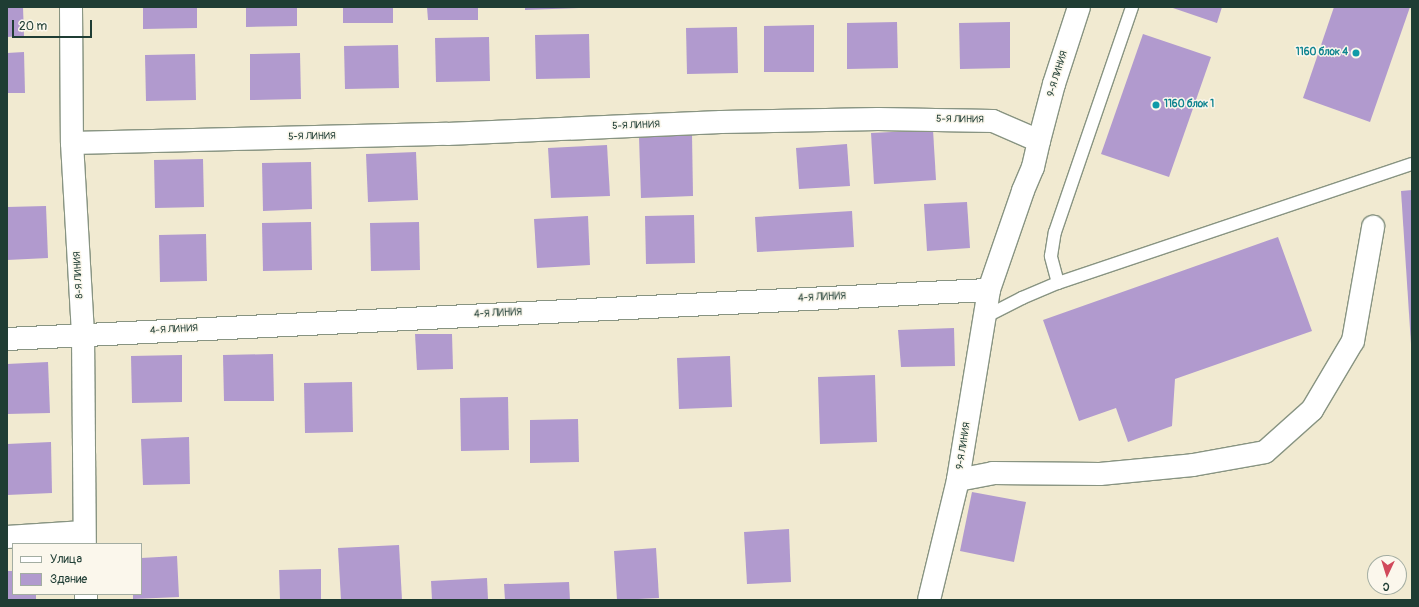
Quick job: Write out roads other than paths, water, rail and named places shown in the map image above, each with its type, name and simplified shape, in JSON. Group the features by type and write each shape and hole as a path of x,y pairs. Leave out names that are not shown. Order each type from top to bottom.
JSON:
{"street":[{"name":"8-Я ЛИНИЯ","path":"71,7 72,143 82,334 84,538"},
{"name":"9-Я ЛИНИЯ","path":"1039,141 1054,84 1079,7"},
{"name":"5-Я ЛИНИЯ","path":"72,143 447,134 721,122 878,119 993,121 1039,141"},
{"path":"989,290 1023,191 1034,167 1039,141"},
{"path":"958,480 993,473 1100,474 1185,466 1265,452 1312,410 1353,341 1373,227"},
{"name":"9-Я ЛИНИЯ","path":"929,600 958,480 989,290"},
{"name":"4-Я ЛИНИЯ","path":"7,339 82,334 989,290"},
{"path":"7,537 84,538"}],"lane":[{"path":"1058,283 1051,256 1054,232 1132,7"},
{"path":"985,318 1022,298 1058,283 1412,164"}],"place":[{"name":"1160 блок 4","path":"1356,53"},
{"name":"1160 блок 1","path":"1156,105"}]}
